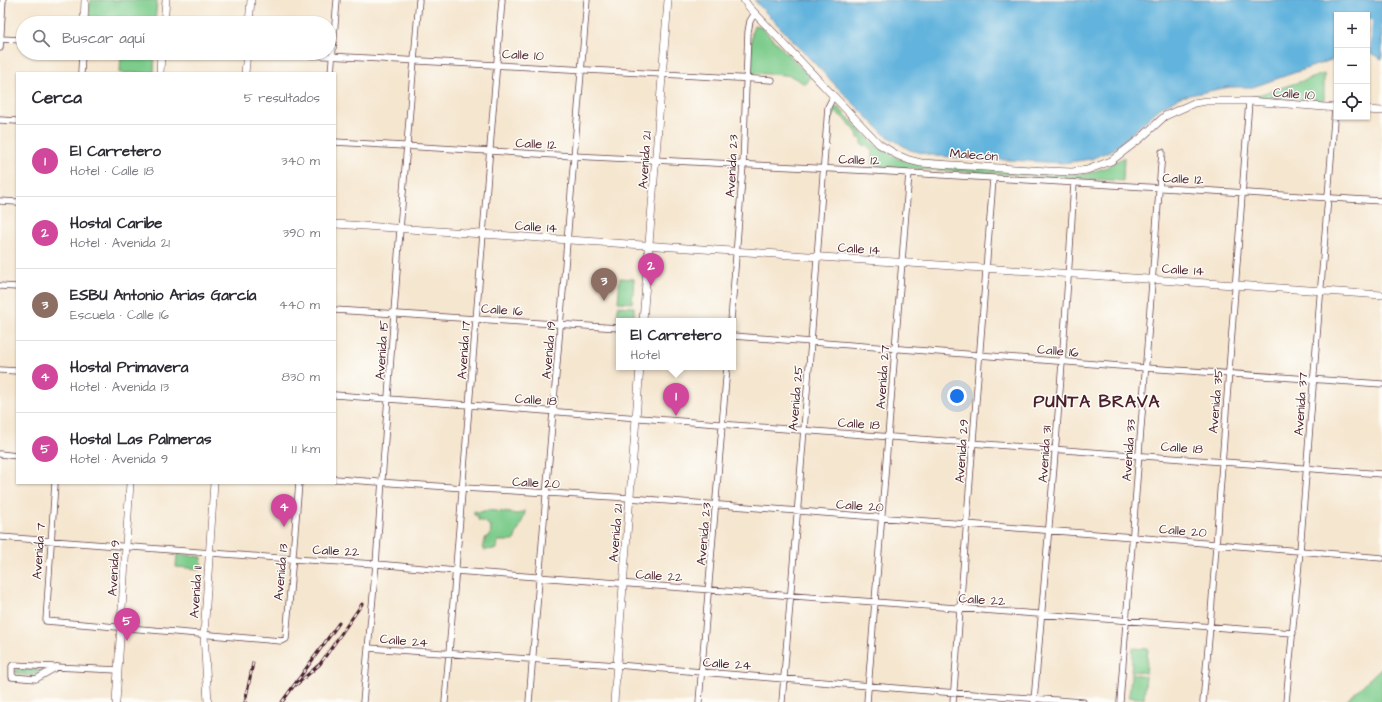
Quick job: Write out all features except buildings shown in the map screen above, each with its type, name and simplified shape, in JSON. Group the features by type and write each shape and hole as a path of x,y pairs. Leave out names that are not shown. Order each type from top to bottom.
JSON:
{"main road":[{"path":"84,16 85,0"},
{"path":"165,16 166,0"},
{"path":"250,16 251,0"},
{"name":"Avenida 21","path":"644,318 668,0"},
{"name":"Malecón","path":"744,0 833,97 879,144 897,155 909,160 935,164 1072,172 1087,170 1111,161 1137,142 1165,116 1182,108 1194,103 1206,101 1249,101"},
{"path":"160,72 161,60"},
{"path":"245,72 246,60"},
{"name":"Calle 10","path":"1249,101 1334,108"},
{"path":"1370,110 1382,111"},
{"name":"Calle 14","path":"336,224 1382,295"},
{"name":"Avenida 21","path":"614,702 640,370"},
{"name":"Avenida 9","path":"116,702 130,484"},
{"name":"Avenida 11","path":"208,702 204,635 214,484"}],"street":[{"path":"0,48 3,0"},
{"path":"336,16 337,0"},
{"name":"Avenida 15","path":"363,702 376,564 400,229 419,0"},
{"name":"Avenida 17","path":"445,702 464,488 476,318 491,152 502,0"},
{"name":"Avenida 19","path":"529,702 587,0"},
{"name":"Avenida 23","path":"731,318 743,165 748,32 750,21 755,13"},
{"path":"0,39 16,40"},
{"name":"Calle 10","path":"336,56 772,80"},
{"path":"81,72 82,60"},
{"path":"331,72 333,60"},
{"name":"Avenida 25","path":"782,702 798,511 828,107 833,97"},
{"name":"Avenida 35","path":"1203,702 1210,627 1221,461 1236,285 1249,101"},
{"path":"0,120 16,121"},
{"name":"Avenida 37","path":"1286,702 1300,551 1335,120"},
{"name":"Calle 12","path":"336,142 491,152 909,173 1382,201"},
{"name":"Avenida 33","path":"1120,702 1162,152"},
{"name":"Avenida 27","path":"867,702 909,173"},
{"name":"Avenida 29","path":"953,702 993,179"},
{"name":"Avenida 31","path":"1034,700 1050,531 1074,183"},
{"path":"0,201 16,202"},
{"path":"0,286 16,287"},
{"name":"Calle 16","path":"336,310 616,328"},
{"name":"Calle 16","path":"736,336 1146,368 1313,378 1382,384"},
{"path":"0,370 16,371"},
{"name":"Avenida 23","path":"699,702 717,505 727,370"},
{"name":"Calle 18","path":"336,395 1306,467 1382,474"},
{"path":"0,454 16,456"},
{"name":"Calle 20","path":"336,479 630,498 1382,558"},
{"name":"Avenida 7","path":"55,484 46,621 121,628"},
{"name":"Avenida 13","path":"204,635 281,641 286,638 299,484"},
{"name":"Calle 22","path":"0,537 1293,633"},
{"path":"121,628 204,635"},
{"name":"Calle 24","path":"368,648 617,665 1034,700 1083,702"},
{"path":"57,667 36,679 12,677 13,665 57,667 118,670"}],"green space":[{"path":"90,0 157,0 156,16 89,16"},
{"path":"754,25 760,26 810,77 805,84 791,76 749,73 752,32"},
{"path":"121,60 155,60 154,72 120,72"},
{"path":"1324,74 1324,101 1252,97"},
{"path":"833,106 839,108 875,145 899,159 1086,174 1107,167 1124,157 1123,181 872,166 873,150 869,149 869,146 862,145 862,139 858,138 853,127 836,112 831,121 829,119 831,108"},
{"path":"620,278 634,279 632,303 618,302"},
{"path":"618,306 634,307 634,318 617,317"},
{"path":"488,510 518,514 525,511 514,541 498,541 497,549 484,550 483,545 486,537 490,536 491,527 485,522 478,520 478,516 474,515 474,511 480,512"},
{"path":"177,554 202,557 201,569 176,567"},
{"path":"1133,648 1148,649 1146,673 1131,671"},
{"path":"1382,667 1382,702 1345,702"},
{"path":"18,669 44,670 32,676 17,674 15,671"},
{"path":"1131,674 1146,676 1144,699 1129,697"}],"water":[{"path":"754,0 1382,0 1382,59 1370,54 1370,12 1334,12 1334,59 1253,87 1229,87 1180,97 1160,108 1114,149 1091,159 1063,163 936,156 910,150 884,134"}],"pier":[{"path":"1370,20 1372,20 1370,53"}],"railway":[{"path":"296,685 320,664 362,604"},
{"path":"282,702 339,623"},
{"path":"245,702 253,663"}],"place":[{"name":"Hostal Caribe","path":"651,286"},
{"name":"ESBU Antonio Arias García","path":"604,301"},
{"name":"El Carretero","path":"676,416"},
{"name":"Hostal Primavera","path":"284,527"},
{"name":"Hostal Las Palmeras","path":"127,641"}],"district":[{"name":"PUNTA BRAVA","path":"1097,401"}]}
